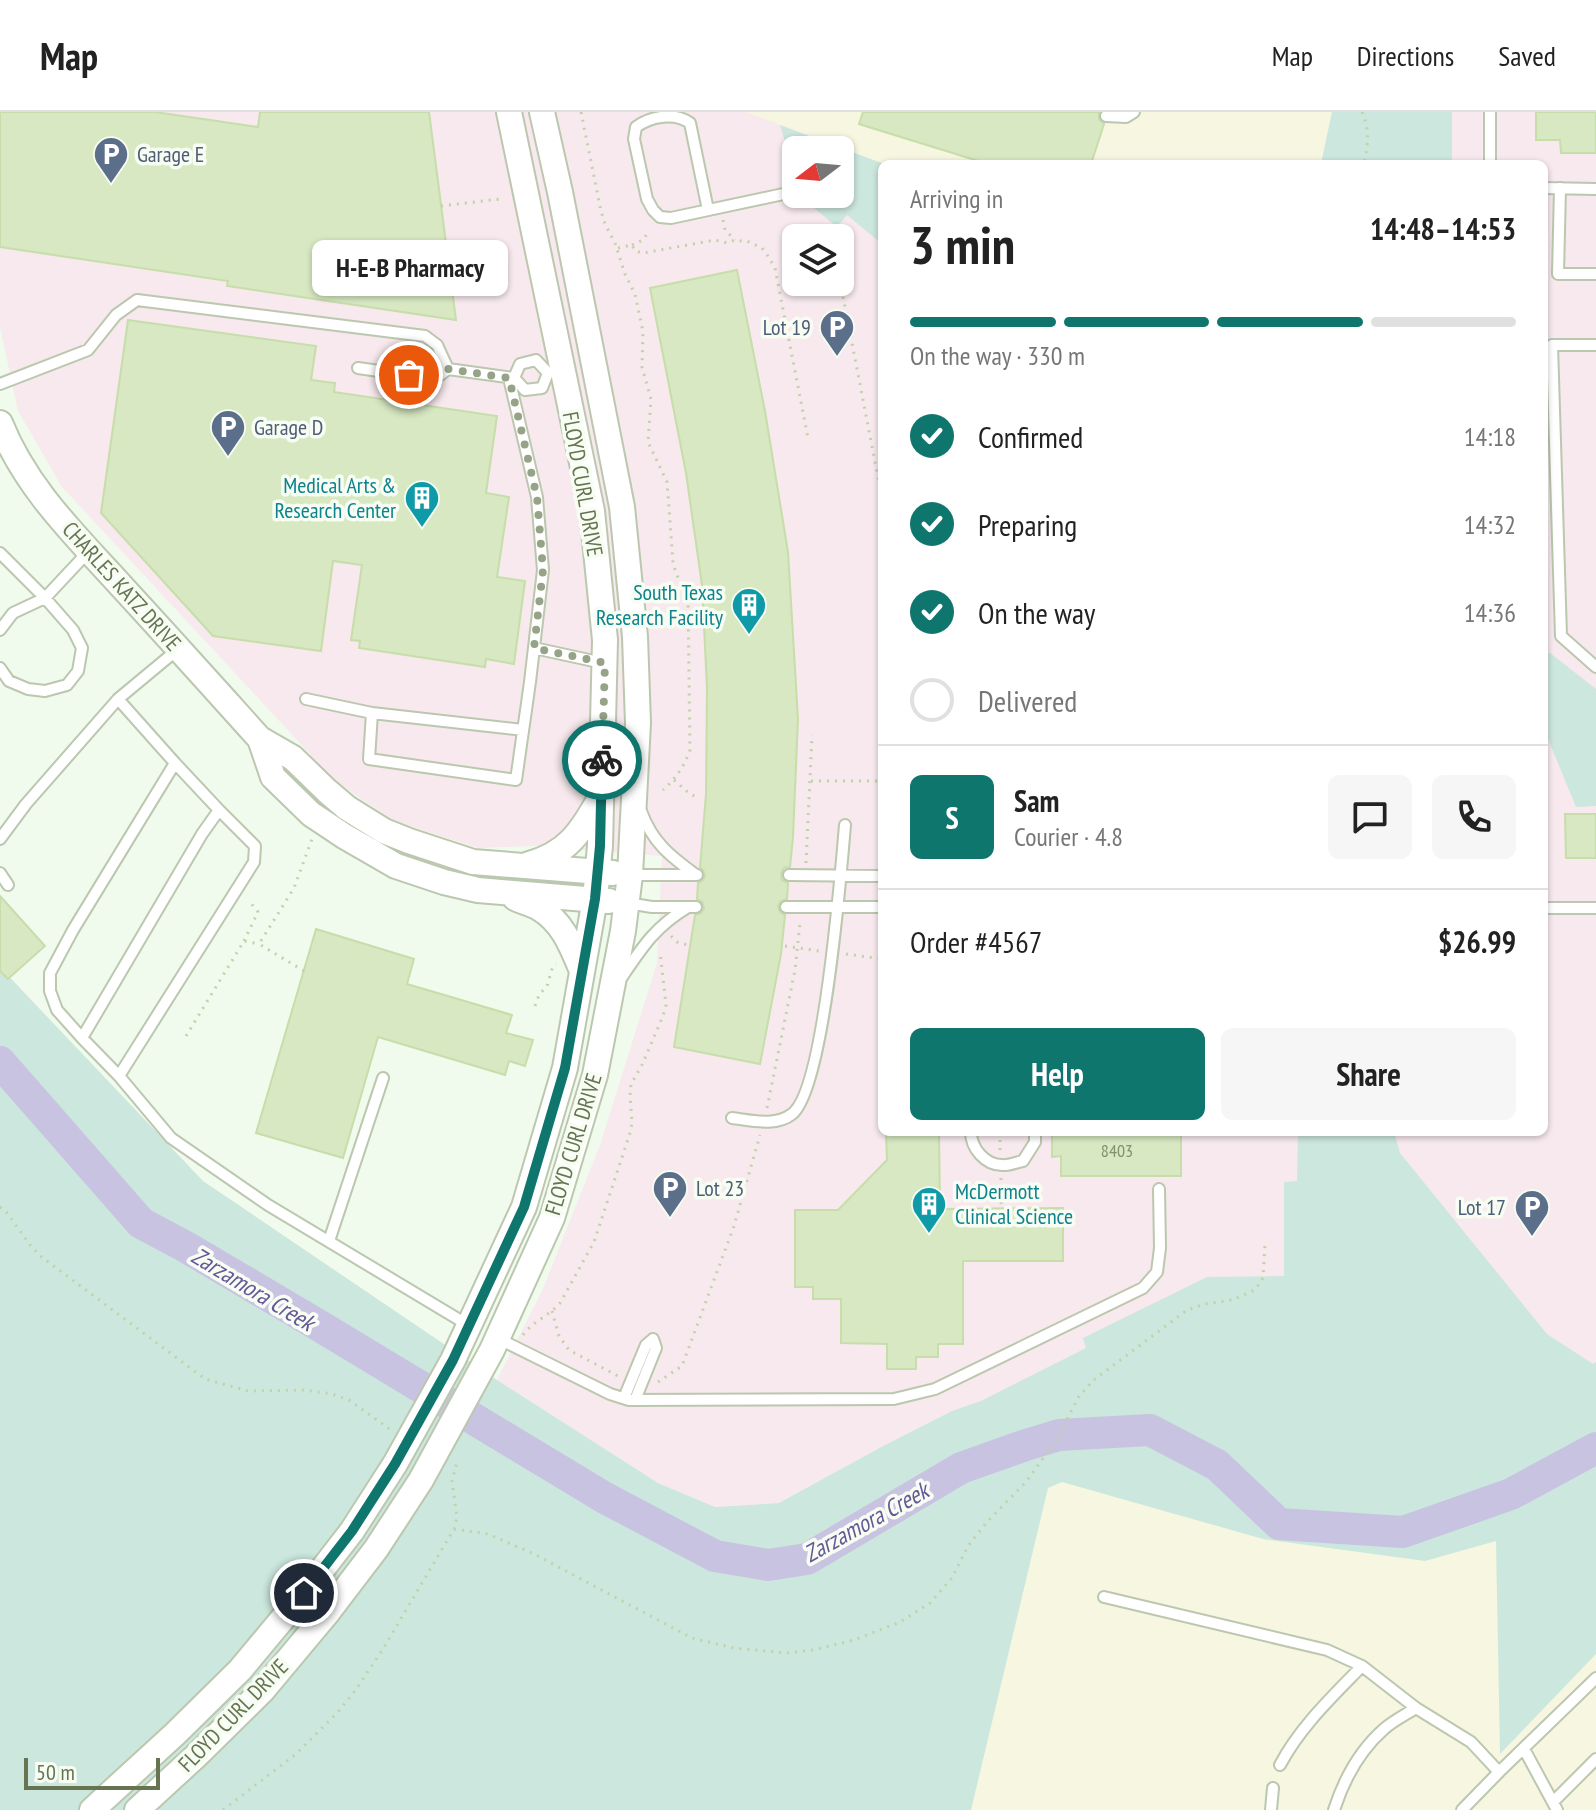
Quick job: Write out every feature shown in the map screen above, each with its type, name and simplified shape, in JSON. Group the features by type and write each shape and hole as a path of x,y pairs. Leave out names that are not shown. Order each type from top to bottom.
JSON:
{"street":[{"name":"FLOYD CURL DRIVE","path":"92,1810 240,1670 352,1531 395,1464 453,1360 524,1207 565,1068 595,899 600,846 605,640 592,511 555,371 509,112"},
{"name":"FLOYD CURL DRIVE","path":"137,1810 262,1691 376,1549 421,1480 451,1448 477,1378 507,1343 552,1218 595,1075 630,875 638,723 635,637 622,507 542,112"},
{"name":"CHARLES KATZ DRIVE","path":"0,423 24,473 41,497 260,739 293,758 347,808 384,831 473,862 630,875"},
{"name":"CHARLES KATZ DRIVE","path":"260,739 273,777 311,814 396,866 478,890 627,903"},
{"path":"522,866 545,860 564,849 576,837 601,798"},
{"path":"499,891 541,909 560,927 582,972"}],"lane":[{"path":"1106,116 1126,117 1134,112"},
{"path":"1490,112 1490,160"},
{"path":"708,210 690,123 684,116 656,116 636,127 634,139 647,199 660,217 671,218 782,194"},
{"path":"1548,188 1596,189"},
{"path":"1560,188 1558,274 1596,274"},
{"path":"0,384 88,350 116,315 137,300 425,336 437,345 448,369"},
{"path":"1596,345 1548,345 1561,636 1596,667"},
{"path":"358,368 435,379 448,369 511,378 525,390 542,388 555,371 536,360 520,364 511,378 537,497 543,570 516,780 369,759 372,713"},
{"path":"0,630 13,613 45,598 90,551"},
{"path":"0,553 73,630 82,648 78,671 67,685 45,691 28,689 9,681 0,668"},
{"path":"534,648 605,663"},
{"path":"0,839 26,804 118,699 179,649"},
{"path":"118,699 255,846 254,862 119,1076"},
{"path":"306,699 372,713 523,730"},
{"path":"175,763 50,973 50,991 57,1010 119,1076 171,1138 268,1205 469,1326"},
{"path":"630,875 698,875 656,842 645,824 635,794"},
{"path":"82,1038 219,810"},
{"path":"732,1118 772,1122 792,1114 805,1094 825,1011 845,825"},
{"path":"0,873 8,885"},
{"path":"789,875 878,876"},
{"path":"611,992 656,930 668,919 692,907 652,907 627,903"},
{"path":"786,907 878,907"},
{"path":"1548,908 1596,908"},
{"path":"329,1241 383,1078"},
{"path":"971,1136 982,1158 1001,1166 1023,1161 1035,1142 1035,1136"},
{"path":"507,1343 610,1394 630,1399 894,1399 935,1389 1143,1288 1157,1272 1160,1248 1159,1189"},
{"path":"630,1399 636,1383"},
{"path":"1104,1597 1327,1650 1362,1666 1416,1708 1471,1742 1499,1772"},
{"path":"1280,1765 1309,1721 1362,1666"},
{"path":"1462,1810 1596,1678"},
{"path":"1334,1810 1353,1764 1368,1745 1384,1729 1416,1708"},
{"path":"1524,1749 1555,1806 1596,1759"},
{"path":"1271,1810 1273,1788"}],"path":[{"path":"581,112 601,211 635,294 643,332 642,367 651,399 648,442 667,482 673,562 688,603 690,750 685,765 663,790"},
{"path":"1362,112 1367,124 1365,160"},
{"path":"441,206 500,199"},
{"path":"723,220 725,230 735,240"},
{"path":"616,248 632,245 643,240 647,234"},
{"path":"632,245 635,251 643,253 715,240 749,242 762,248 775,268 808,438"},
{"path":"843,296 878,477"},
{"path":"806,865 812,735"},
{"path":"674,780 699,798"},
{"path":"811,781 878,781"},
{"path":"259,944 294,888 312,839"},
{"path":"186,1036 244,941 258,912 250,902"},
{"path":"552,1311 559,1336 569,1350 636,1383 651,1387 682,1366 734,1226 764,1121 789,1001 800,923"},
{"path":"671,936 677,942 688,945"},
{"path":"244,941 259,944 304,971"},
{"path":"507,1343 560,1303 594,1242 630,1133 631,1084 666,1005 659,946"},
{"path":"785,946 817,950"},
{"path":"847,954 878,958"},
{"path":"535,1006 547,986 553,966 561,958"},
{"path":"0,1207 39,1255 205,1379 248,1391 305,1390 332,1394 349,1400 391,1430"},
{"path":"454,1529 488,1534 532,1553 692,1638 734,1648 786,1653 854,1640 900,1622 930,1603 952,1578 968,1546 986,1523 1026,1482 1059,1435 1079,1396 1095,1379 1187,1310 1232,1300 1255,1290 1263,1278 1265,1245"},
{"path":"223,1810 296,1754 337,1713 383,1649 454,1529 457,1517 451,1448"}],"shaded area":[{"path":"0,112 1596,112 1596,1382 952,1411 779,1503 715,1507 658,1483 497,1380 542,1291 600,1145 657,963 662,856 534,846 478,848 396,822 336,782 62,487 18,411 0,327"},
{"path":"746,112 1332,112 1322,160 878,160 854,153 854,136 810,136"},
{"path":"1332,112 1452,112 1452,160 1322,160"},
{"path":"780,125 809,136 783,136"},
{"path":"854,153 878,162 878,241 847,215 840,224 833,224 814,208 854,208"},
{"path":"1548,653 1596,689 1596,806 1576,807 1548,739"},
{"path":"0,967 203,1181 497,1380 658,1483 715,1507 779,1503 952,1411 981,1401 1086,1348 1083,1338 1207,1277 1284,1276 1284,1182 1297,1181 1298,1136 1395,1136 1400,1153 1547,1334 1593,1364 1596,1362 1596,1654 1500,1754 1496,1541 1425,1561 1263,1539 1062,1482 1048,1488 971,1810 0,1810"},
{"path":"1062,1482 1263,1539 1425,1561 1497,1540 1500,1753 1596,1654 1596,1810 886,1810 1030,1494"}],"building":[{"path":"0,112 155,112 258,127 260,112 429,112 456,320 227,286 228,281 0,247"},
{"path":"863,112 1099,112 1099,119 1104,124 1092,160 975,160 859,124"},
{"path":"1536,112 1596,112 1596,153 1561,153 1560,140 1536,140"},
{"name":"South Texas Research Facility","path":"737,270 765,411 788,552 798,719 790,867 784,868 781,874 782,880 788,883 787,899 778,906 785,915 781,954 760,1064 674,1047 695,915 704,908 697,899 698,883 705,876 700,868 706,794 707,688 702,585 686,473 650,288"},
{"name":"Garage D","path":"128,320 316,346 311,380 335,383 334,392 497,416 486,493 509,497 497,577 525,581 514,664 486,659 485,667 359,648 360,641 351,640 362,565 333,561 321,651 213,636 101,513"},
{"path":"1565,814 1596,814 1596,858 1566,858"},
{"path":"0,896 45,946 8,979 0,971"},
{"path":"316,929 414,959 407,984 512,1015 506,1033 533,1040 525,1066 509,1061 505,1075 378,1037 343,1158 256,1133"},
{"name":"McDermott Clinical Science","path":"886,1136 939,1136 940,1209 1063,1208 1063,1261 963,1261 963,1344 938,1344 938,1357 916,1357 916,1369 887,1369 887,1344 841,1343 841,1299 813,1299 813,1287 795,1287 795,1210 838,1210 887,1160"},
{"path":"1052,1136 1181,1136 1181,1176 1061,1176 1061,1156 1052,1157"}],"waterway":[{"name":"Zarzamora Creek","path":"0,1062 141,1223 313,1322 605,1498 715,1556 768,1565 807,1559 961,1468 1059,1435 1150,1430 1217,1465 1279,1524 1403,1532 1511,1494 1596,1448"}],"way so far":[{"path":"409,375 435,379 448,369 509,378 537,497 543,570 534,648 605,663 602,760"}],"place":[{"name":"Garage E","path":"111,185"},
{"name":"Lot 19","path":"837,358"},
{"name":"H-E-B Pharmacy","path":"409,375"},
{"name":"Garage D","path":"228,458"},
{"name":"Medical Arts & Research Center","path":"422,529"},
{"name":"South Texas Research Facility","path":"749,636"},
{"name":"Lot 23","path":"670,1219"},
{"name":"McDermott Clinical Science","path":"929,1235"},
{"name":"Lot 17","path":"1532,1238"}],"route":[{"path":"304,1593 352,1531 395,1464 453,1360 524,1207 565,1068 595,899 602,760"}]}
